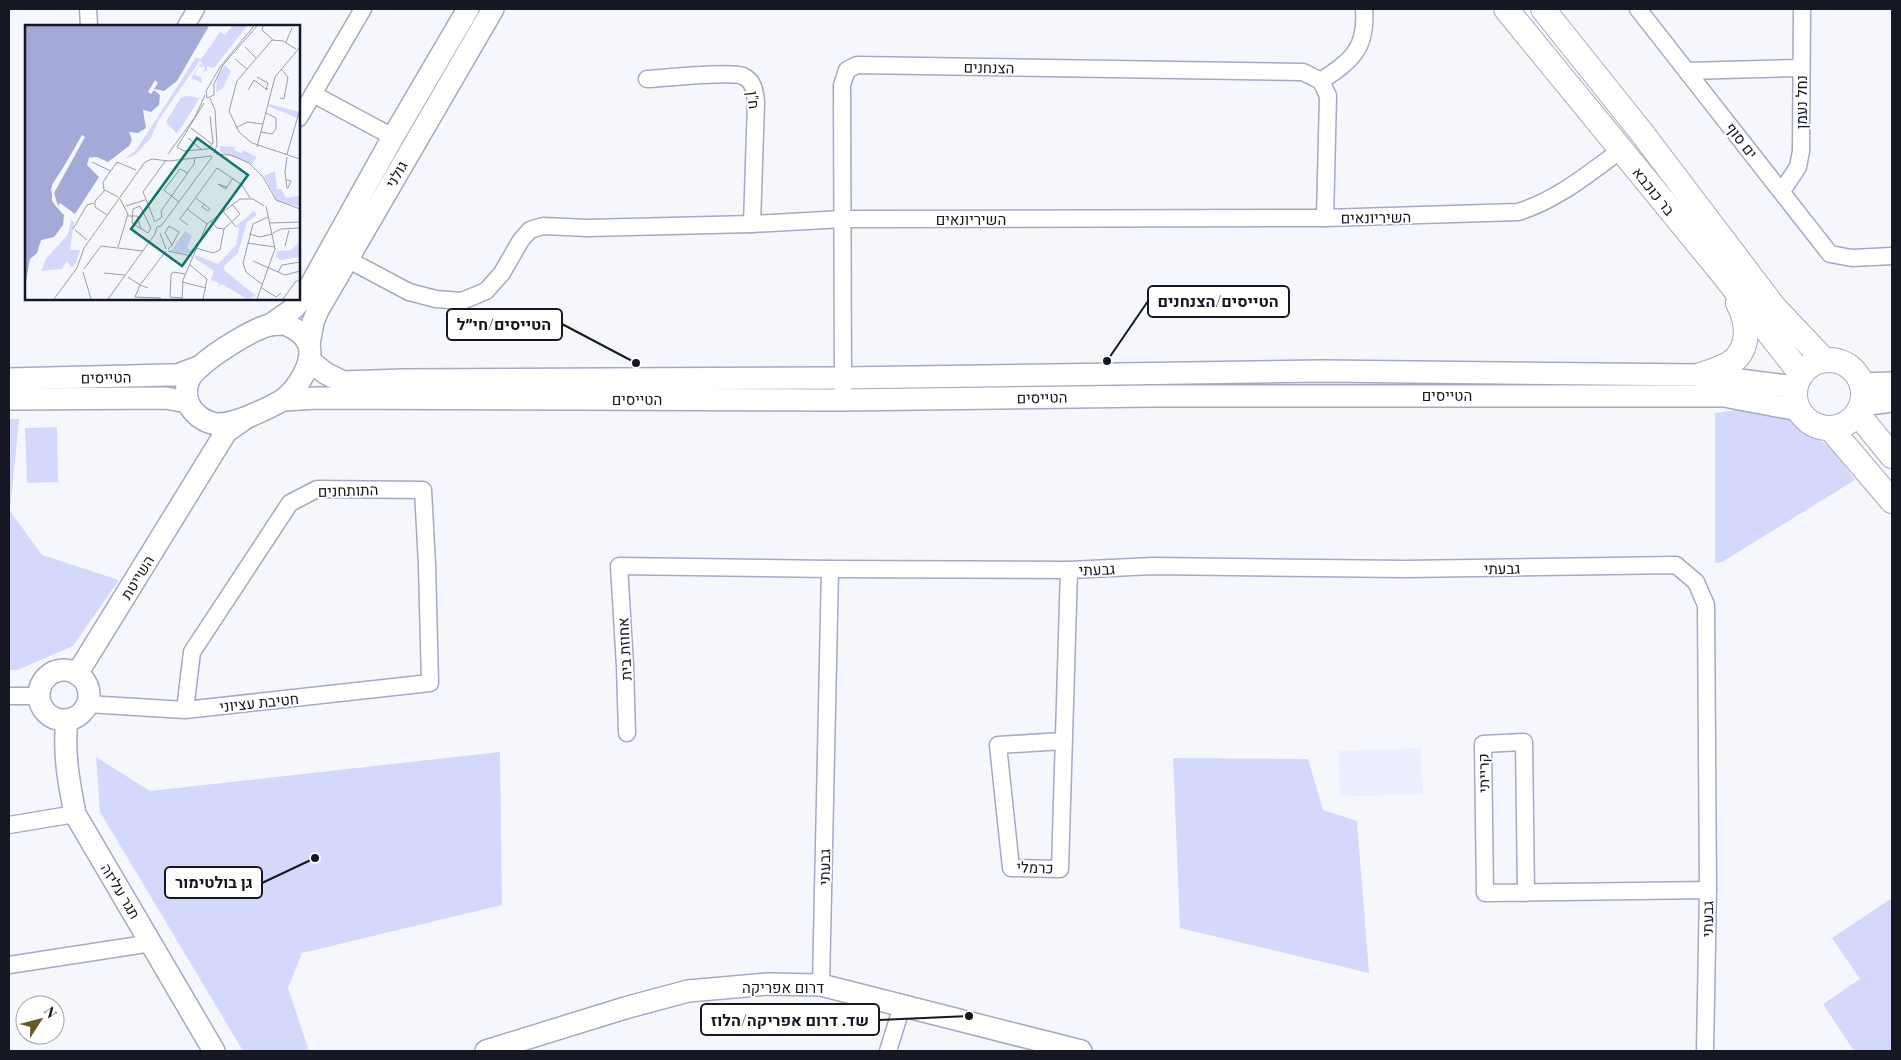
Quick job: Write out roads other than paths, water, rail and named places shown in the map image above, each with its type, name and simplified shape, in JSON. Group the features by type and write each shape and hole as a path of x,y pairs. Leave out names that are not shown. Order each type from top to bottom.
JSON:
{"main road":[{"name":"בר כוכבא","path":"1506,9 1722,273 1798,381"},
{"name":"בר כוכבא","path":"1543,9 1642,133 1774,306 1824,360"},
{"path":"1700,375 1727,365 1736,359 1747,334 1744,315 1722,273"},
{"path":"1892,456 1860,401 1857,375 1848,366 1839,361 1824,360 1810,365 1798,381 1795,398 1799,410 1810,422 1830,428 1892,501"},
{"path":"1830,428 1847,422 1860,401"}],"street":[{"path":"88,9 89,25"},
{"path":"187,25 196,9"},
{"path":"300,116 363,9"},
{"name":"גולני","path":"270,325 293,310 304,297 393,137 468,9"},
{"name":"גולני","path":"309,352 313,322 318,310 493,9"},
{"path":"1325,218 1328,96 1321,81 1343,66 1360,47 1365,24 1364,9"},
{"name":"ים סוף","path":"1638,9 1830,254 1852,258 1892,256"},
{"name":"נחל נעמן","path":"1782,191 1798,167 1801,151 1802,9"},
{"name":"הצנחנים","path":"842,400 842,85 847,70 857,65 1303,72 1321,81"},
{"path":"1687,71 1801,68"},
{"name":"ח\"ן","path":"647,79 728,74 744,76 754,87 756,102 752,224"},
{"path":"313,94 393,137"},
{"name":"השיריונאים","path":"347,259 409,292 436,299 462,301 486,291 502,273 521,240 530,230 543,226 588,228 752,224 843,219 1325,218 1518,212 1537,207 1555,197 1621,150"},
{"path":"286,324 299,331 309,352 306,369 294,390 283,400 246,418 218,424 201,418 187,402 189,378 201,366 232,344 270,325 286,324"},
{"name":"הטייסים","path":"309,352 325,373 343,382 843,378 1322,371 1700,375 1798,381"},
{"name":"הטייסים","path":"9,379 169,375 201,366"},
{"path":"1860,401 1892,383"},
{"name":"הטייסים","path":"283,400 317,398 842,400 1153,396 1724,396 1799,410"},
{"name":"הטייסים","path":"9,399 166,398 187,402"},
{"path":"1860,401 1892,401"},
{"name":"השייטת","path":"197,480 206,450 206,433 201,418"},
{"name":"השייטת","path":"77,674 226,432 246,418"},
{"name":"התותחנים","path":"185,710 192,652 290,503 317,488 423,490 430,683"},
{"name":"גבעתי","path":"620,566 1070,570 1153,566 1405,569 1676,565 1696,582 1706,605 1708,890 1706,1051"},
{"name":"אחוזת בית","path":"620,566 627,733"},
{"name":"גבעתי","path":"821,985 830,569"},
{"name":"כרמלי","path":"1063,741 998,745 1011,868 1060,869 1070,570"},
{"path":"68,670 77,674 89,692 87,704 81,713 67,720 49,715 44,710 39,696 43,682 53,672 68,670"},
{"name":"חטיבת עציוני","path":"87,704 185,710 430,683"},
{"path":"9,696 39,696"},
{"name":"תגר עליזה","path":"67,720 65,735 68,776 75,814 214,1051"},
{"name":"קרייתי","path":"1526,893 1524,742 1483,744 1485,893 1526,893 1708,890"},
{"path":"9,825 75,814"},
{"path":"9,965 152,943"},
{"name":"דרום אפריקה","path":"486,1051 607,1013 688,991 768,984 821,985 1080,1051"},
{"path":"888,1051 902,1006"}],"place":[{"name":"הטייסים/הצנחנים","path":"1107,361"},
{"name":"הטייסים/חי״ל","path":"636,363"},
{"name":"גן בולטימור","path":"315,858"},
{"name":"שד. דרום אפריקה/הלוז","path":"969,1016"}]}
